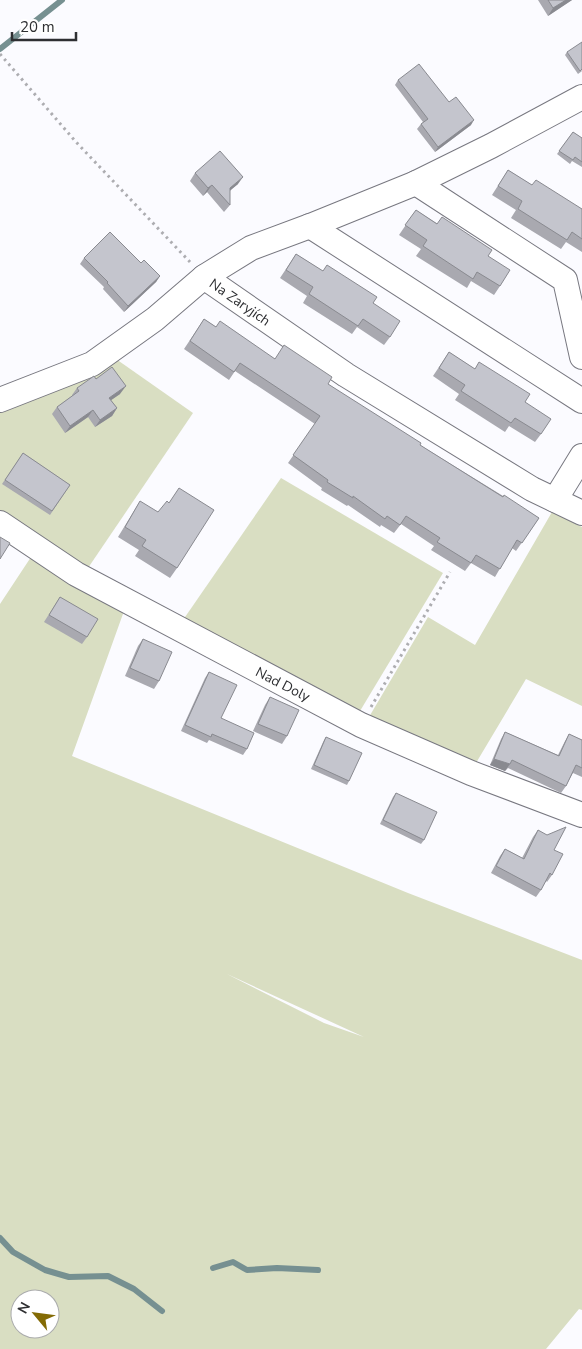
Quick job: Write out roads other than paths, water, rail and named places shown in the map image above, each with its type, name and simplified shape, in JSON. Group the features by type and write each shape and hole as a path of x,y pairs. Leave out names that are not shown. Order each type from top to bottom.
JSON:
{"street":[{"name":"Na Zaryjích","path":"582,97 491,146 416,183 251,248 204,277 346,375 532,489 582,513"},
{"path":"416,183 565,280 582,357"},
{"path":"310,226 582,401"},
{"path":"0,400 92,364 155,319 204,277"},
{"path":"555,500 582,456"},
{"name":"Nad Doly","path":"0,523 76,574 361,725 471,773 582,815"}],"waterway":[{"path":"0,49 62,0"},
{"path":"0,1238 13,1252 45,1270 69,1277 108,1276 134,1289 162,1311"},
{"path":"213,1268 233,1262 247,1270 277,1268 318,1270"}]}
